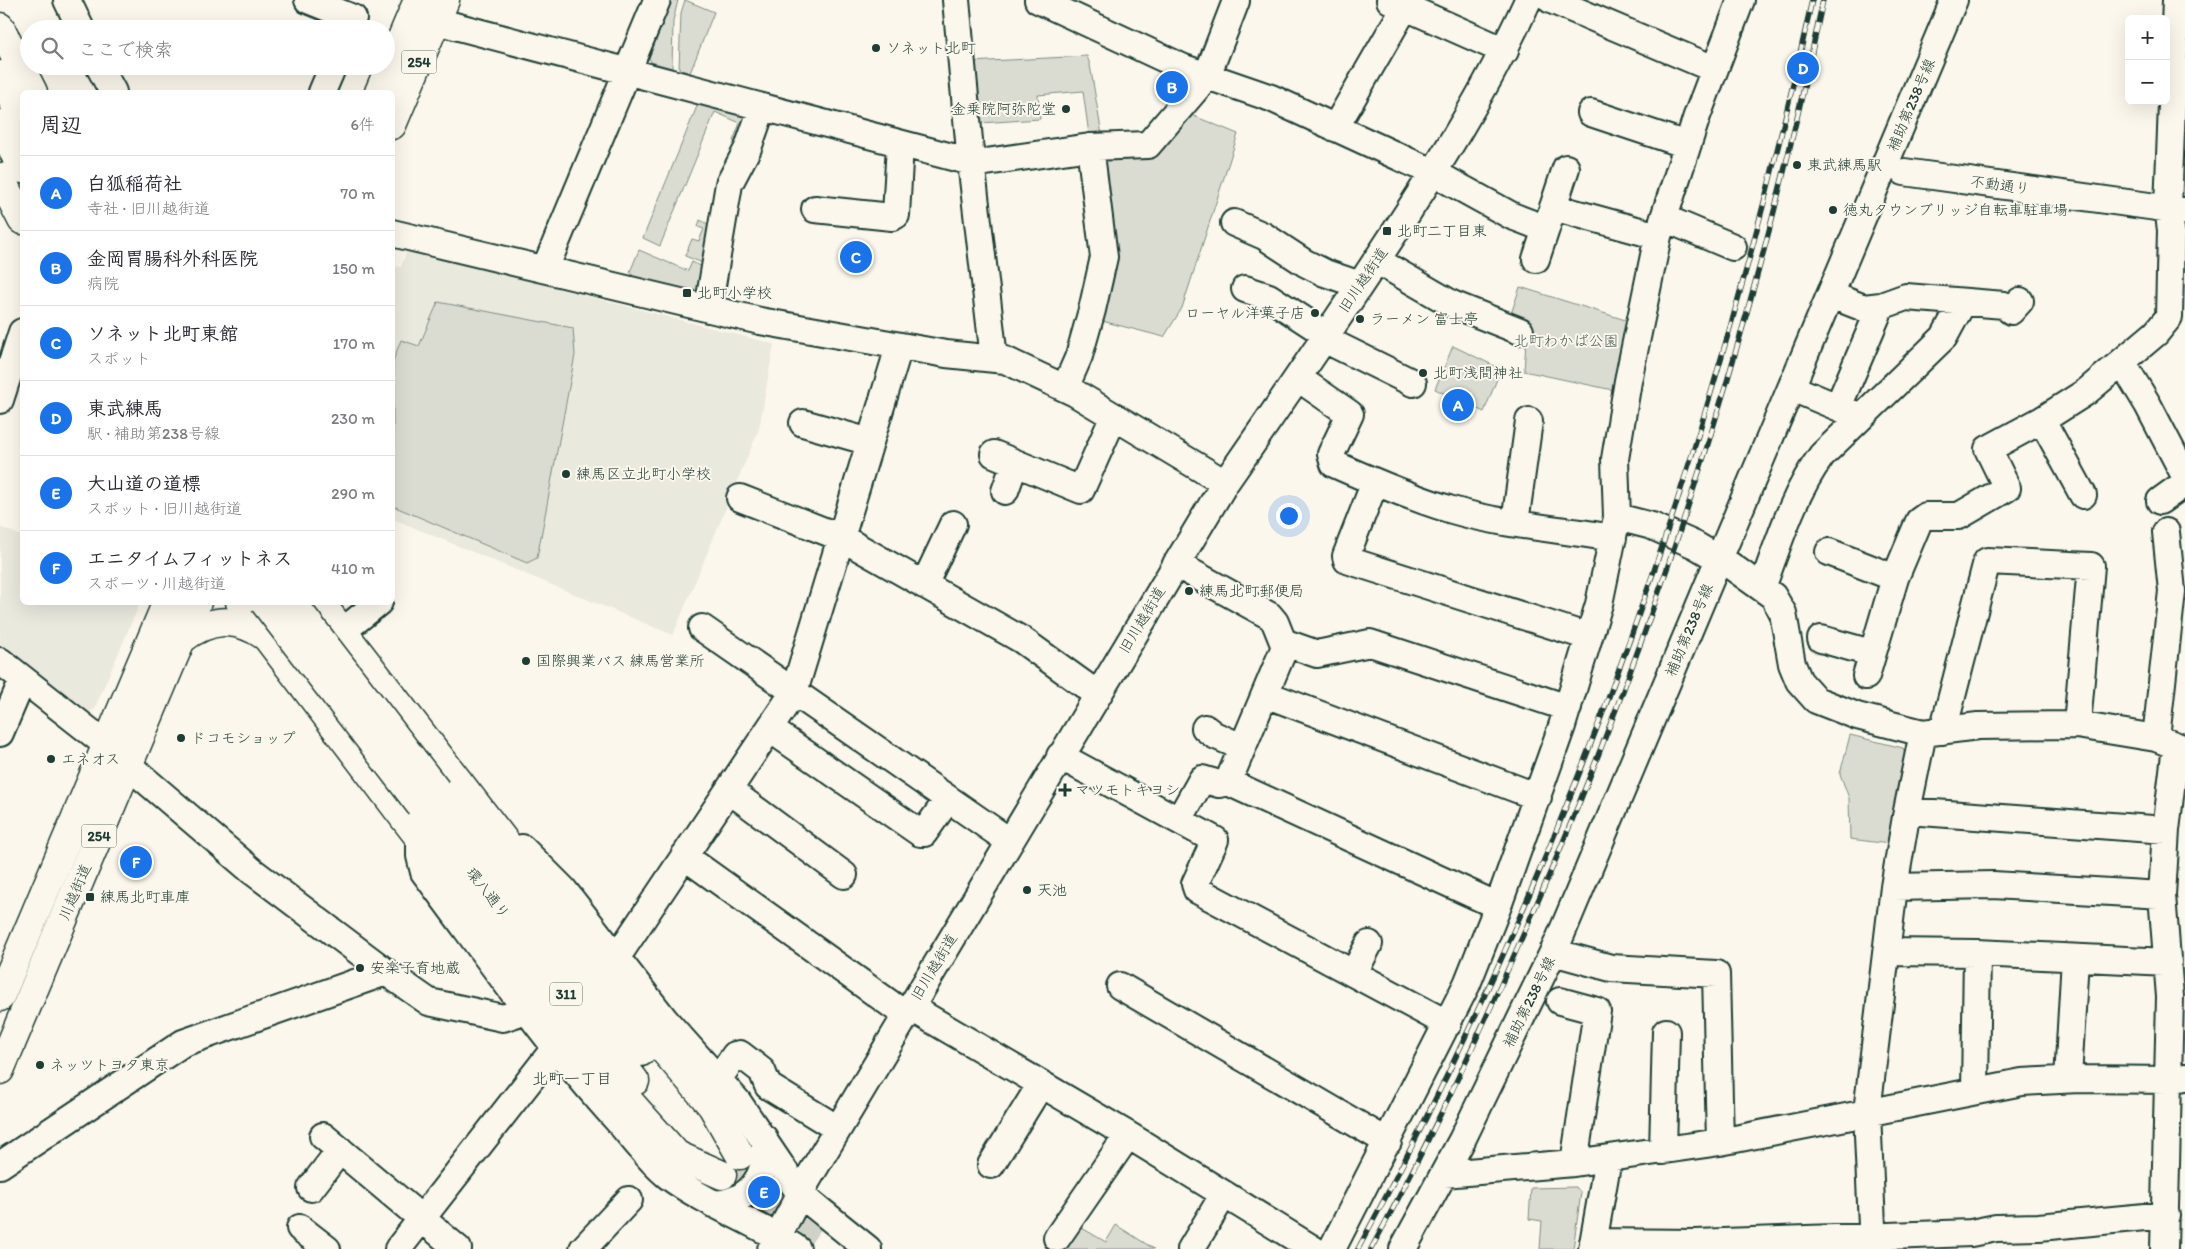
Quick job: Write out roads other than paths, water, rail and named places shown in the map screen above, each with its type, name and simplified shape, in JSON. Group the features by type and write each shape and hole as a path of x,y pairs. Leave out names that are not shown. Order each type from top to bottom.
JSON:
{"main road":[{"name":"254","path":"395,54 418,0"},
{"name":"254","path":"395,118 440,11"},
{"path":"0,27 20,66"},
{"path":"0,75 20,115"},
{"path":"24,75 32,90"},
{"name":"254","path":"380,90 386,75"},
{"path":"0,124 20,165"},
{"path":"0,177 20,216"},
{"name":"川越街道","path":"0,996 166,605"},
{"name":"川越街道","path":"0,1070 196,605"},
{"path":"242,605 420,839"},
{"name":"環八通り","path":"267,605 439,793 615,1057 650,1099 722,1176 677,1155 656,1133 587,1054 420,839"},
{"name":"環八通り","path":"294,605 632,1042 689,1107 740,1155"},
{"path":"322,605 343,632 439,793"},
{"path":"182,639 200,628 212,624 234,622 251,626 265,636"},
{"path":"291,670 343,632"}],"street":[{"path":"308,0 354,16"},
{"path":"545,269 656,0"},
{"path":"956,0 971,162 994,358"},
{"path":"1038,0 1184,68 1271,98 1434,173 1512,216 1661,227 1733,247"},
{"name":"旧川越街道","path":"782,1245 800,1194 1097,694 1224,483 1298,378 1434,173 1471,113 1505,51 1528,0"},
{"path":"1551,0 1714,69"},
{"path":"1332,1249 1467,984 1538,797 1568,708 1599,604 1615,527 1615,459 1628,381 1661,227 1687,145 1741,0"},
{"name":"補助第238号線","path":"1403,1249 1444,1174 1553,952 1954,0"},
{"path":"1821,639 1869,665 1895,578 1919,521 1926,516 1959,516 2006,488 1988,449 2042,420 2086,392 2156,332 2169,316 2171,230 2176,209 2176,0"},
{"path":"440,11 626,72 979,163 1090,147 1148,145 1208,76 1236,1"},
{"path":"1335,128 1397,3 1505,51"},
{"path":"104,75 111,90"},
{"path":"323,90 329,75"},
{"path":"708,309 729,184 748,148 762,108"},
{"path":"1591,113 1687,145"},
{"path":"815,209 892,217 896,215 900,144"},
{"path":"1064,388 1079,356 1104,257 1090,147"},
{"path":"1536,259 1566,168"},
{"name":"不動通り","path":"1904,172 2176,209"},
{"path":"1234,223 1264,236 1318,270 1360,285"},
{"path":"395,234 760,321 899,347 946,354 994,358 1014,364 1064,388 1114,416 1224,483"},
{"path":"1376,260 1452,304 1520,331"},
{"path":"1245,289 1269,297 1325,337 1413,382"},
{"path":"1831,294 1864,308 1881,306 1906,297 2004,305 2011,311 2020,301"},
{"path":"1762,588 1807,475 1822,455 1944,337 1963,302"},
{"path":"1838,407 1881,306"},
{"path":"0,400 20,338"},
{"path":"617,957 794,692 899,347"},
{"path":"2122,362 2148,405 2185,476"},
{"path":"1298,378 1350,414 1332,452 1333,461 1375,482 1452,510 1515,522 1615,527 1678,536 1720,559 1773,596 1783,612 1792,664 1799,681 1816,700 1857,716 1933,732 1978,726 2077,725 2172,744"},
{"path":"1792,388 1861,418"},
{"path":"1004,491 1005,459 1081,490 1114,416"},
{"path":"1515,522 1530,420"},
{"path":"2042,420 2083,495"},
{"path":"803,423 870,442"},
{"path":"1375,482 1346,556 1348,560 1589,637"},
{"path":"2160,501 2185,483"},
{"path":"740,498 842,538 1022,640 1097,694"},
{"path":"924,585 953,524"},
{"path":"2164,1249 2177,1078 2168,962 2171,903 2166,830 2172,744 2173,545"},
{"path":"1830,552 1895,578"},
{"path":"1873,1243 1867,1112 1894,887 1907,811 1986,561 2091,566 2077,725"},
{"path":"1176,564 1270,616 1276,622 1281,639 1286,644 1320,655 1370,643 1568,708"},
{"path":"343,632 375,605"},
{"path":"702,628 1009,841"},
{"path":"1228,782 1286,644"},
{"path":"0,661 107,745"},
{"path":"0,733 23,679"},
{"path":"1264,694 1538,797"},
{"path":"1205,728 1214,735 1242,746"},
{"path":"770,729 920,833 924,833 948,799"},
{"path":"1060,756 1215,840 1196,884 1197,890 1448,1024"},
{"path":"129,766 252,871 386,972 435,1004 503,1018 515,1014 526,1007"},
{"path":"1179,820 1202,779 1219,784 1228,782 1498,906"},
{"path":"729,790 844,875"},
{"path":"439,793 562,890 617,957 665,1020 717,1081 738,1102 800,1194 868,1249"},
{"path":"1907,811 2166,830"},
{"path":"420,839 420,856 424,872 555,1048 667,1175 782,1245"},
{"path":"684,856 908,1011 1041,1084 1128,1135 1313,1249"},
{"path":"1894,887 1993,885 2171,903"},
{"path":"1354,973 1369,944"},
{"path":"1553,952 1611,968 1716,974 1720,1142"},
{"path":"1887,952 1977,953 2168,962"},
{"path":"1975,1091 1977,953"},
{"path":"2068,1079 2075,958"},
{"path":"0,1164 183,1043 386,972"},
{"path":"1120,986 1388,1142"},
{"path":"1560,1001 1597,1011 1574,1163"},
{"path":"1663,1151 1666,1032"},
{"path":"398,1249 555,1048"},
{"path":"717,1081 735,1055 740,1054 762,1071 768,1086 838,1129"},
{"path":"1444,1174 1574,1163 1720,1142 2022,1082 2068,1079 2177,1078"},
{"path":"991,1166 1041,1084"},
{"path":"1057,1238 1128,1135"},
{"path":"713,1204 727,1204 739,1200 749,1192 766,1158 764,1138"},
{"path":"311,1188 332,1143 458,1249"},
{"path":"1608,1159 1592,1246 1696,1243 1873,1243 1971,1233 1996,1228 2039,1227 2166,1215"},
{"path":"1191,1249 1224,1194"},
{"path":"583,1249 628,1200"},
{"path":"300,1228 327,1249"}],"tunnel":[{"path":"743,1157 809,1213"},
{"path":"722,1175 823,1249"}],"railway":[{"path":"1358,1249 1435,1101 1505,950 1570,796 1629,641 1683,483 1731,323 1774,162 1812,0"},
{"path":"1371,1249 1449,1097 1520,942 1569,828 1657,597 1697,479 1733,361 1796,121 1823,0"}],"place":[{"name":"ソネット北町","path":"876,48"},
{"name":"東武練馬","path":"1803,68"},
{"name":"金岡胃腸科外科医院","path":"1172,87"},
{"name":"金乗院阿弥陀堂","path":"1066,109"},
{"name":"東武練馬駅","path":"1797,165"},
{"name":"徳丸タウンブリッジ自転車駐車場","path":"1833,210"},
{"name":"北町二丁目東","path":"1387,231"},
{"name":"ソネット北町東館","path":"856,257"},
{"name":"北町小学校","path":"687,293"},
{"name":"ローヤル洋菓子店","path":"1315,313"},
{"name":"ラーメン 富士亭","path":"1360,319"},
{"name":"北町浅間神社","path":"1423,373"},
{"name":"白狐稲荷社","path":"1458,405"},
{"name":"練馬区立北町小学校","path":"566,474"},
{"name":"練馬北町郵便局","path":"1189,591"},
{"name":"国際興業バス 練馬営業所","path":"526,661"},
{"name":"ドコモショップ","path":"181,738"},
{"name":"エネオス","path":"51,759"},
{"name":"マツモトキヨシ","path":"1065,790"},
{"name":"エニタイムフィットネス","path":"136,862"},
{"name":"天池","path":"1027,890"},
{"name":"練馬北町車庫","path":"90,897"},
{"name":"安楽子育地蔵","path":"360,968"},
{"name":"ネッツトヨタ東京","path":"40,1065"},
{"name":"大山道の道標","path":"764,1192"}],"district":[{"name":"北町一丁目","path":"572,1078"}],"park label":[{"name":"北町わかば公園","path":"1566,341"}]}
